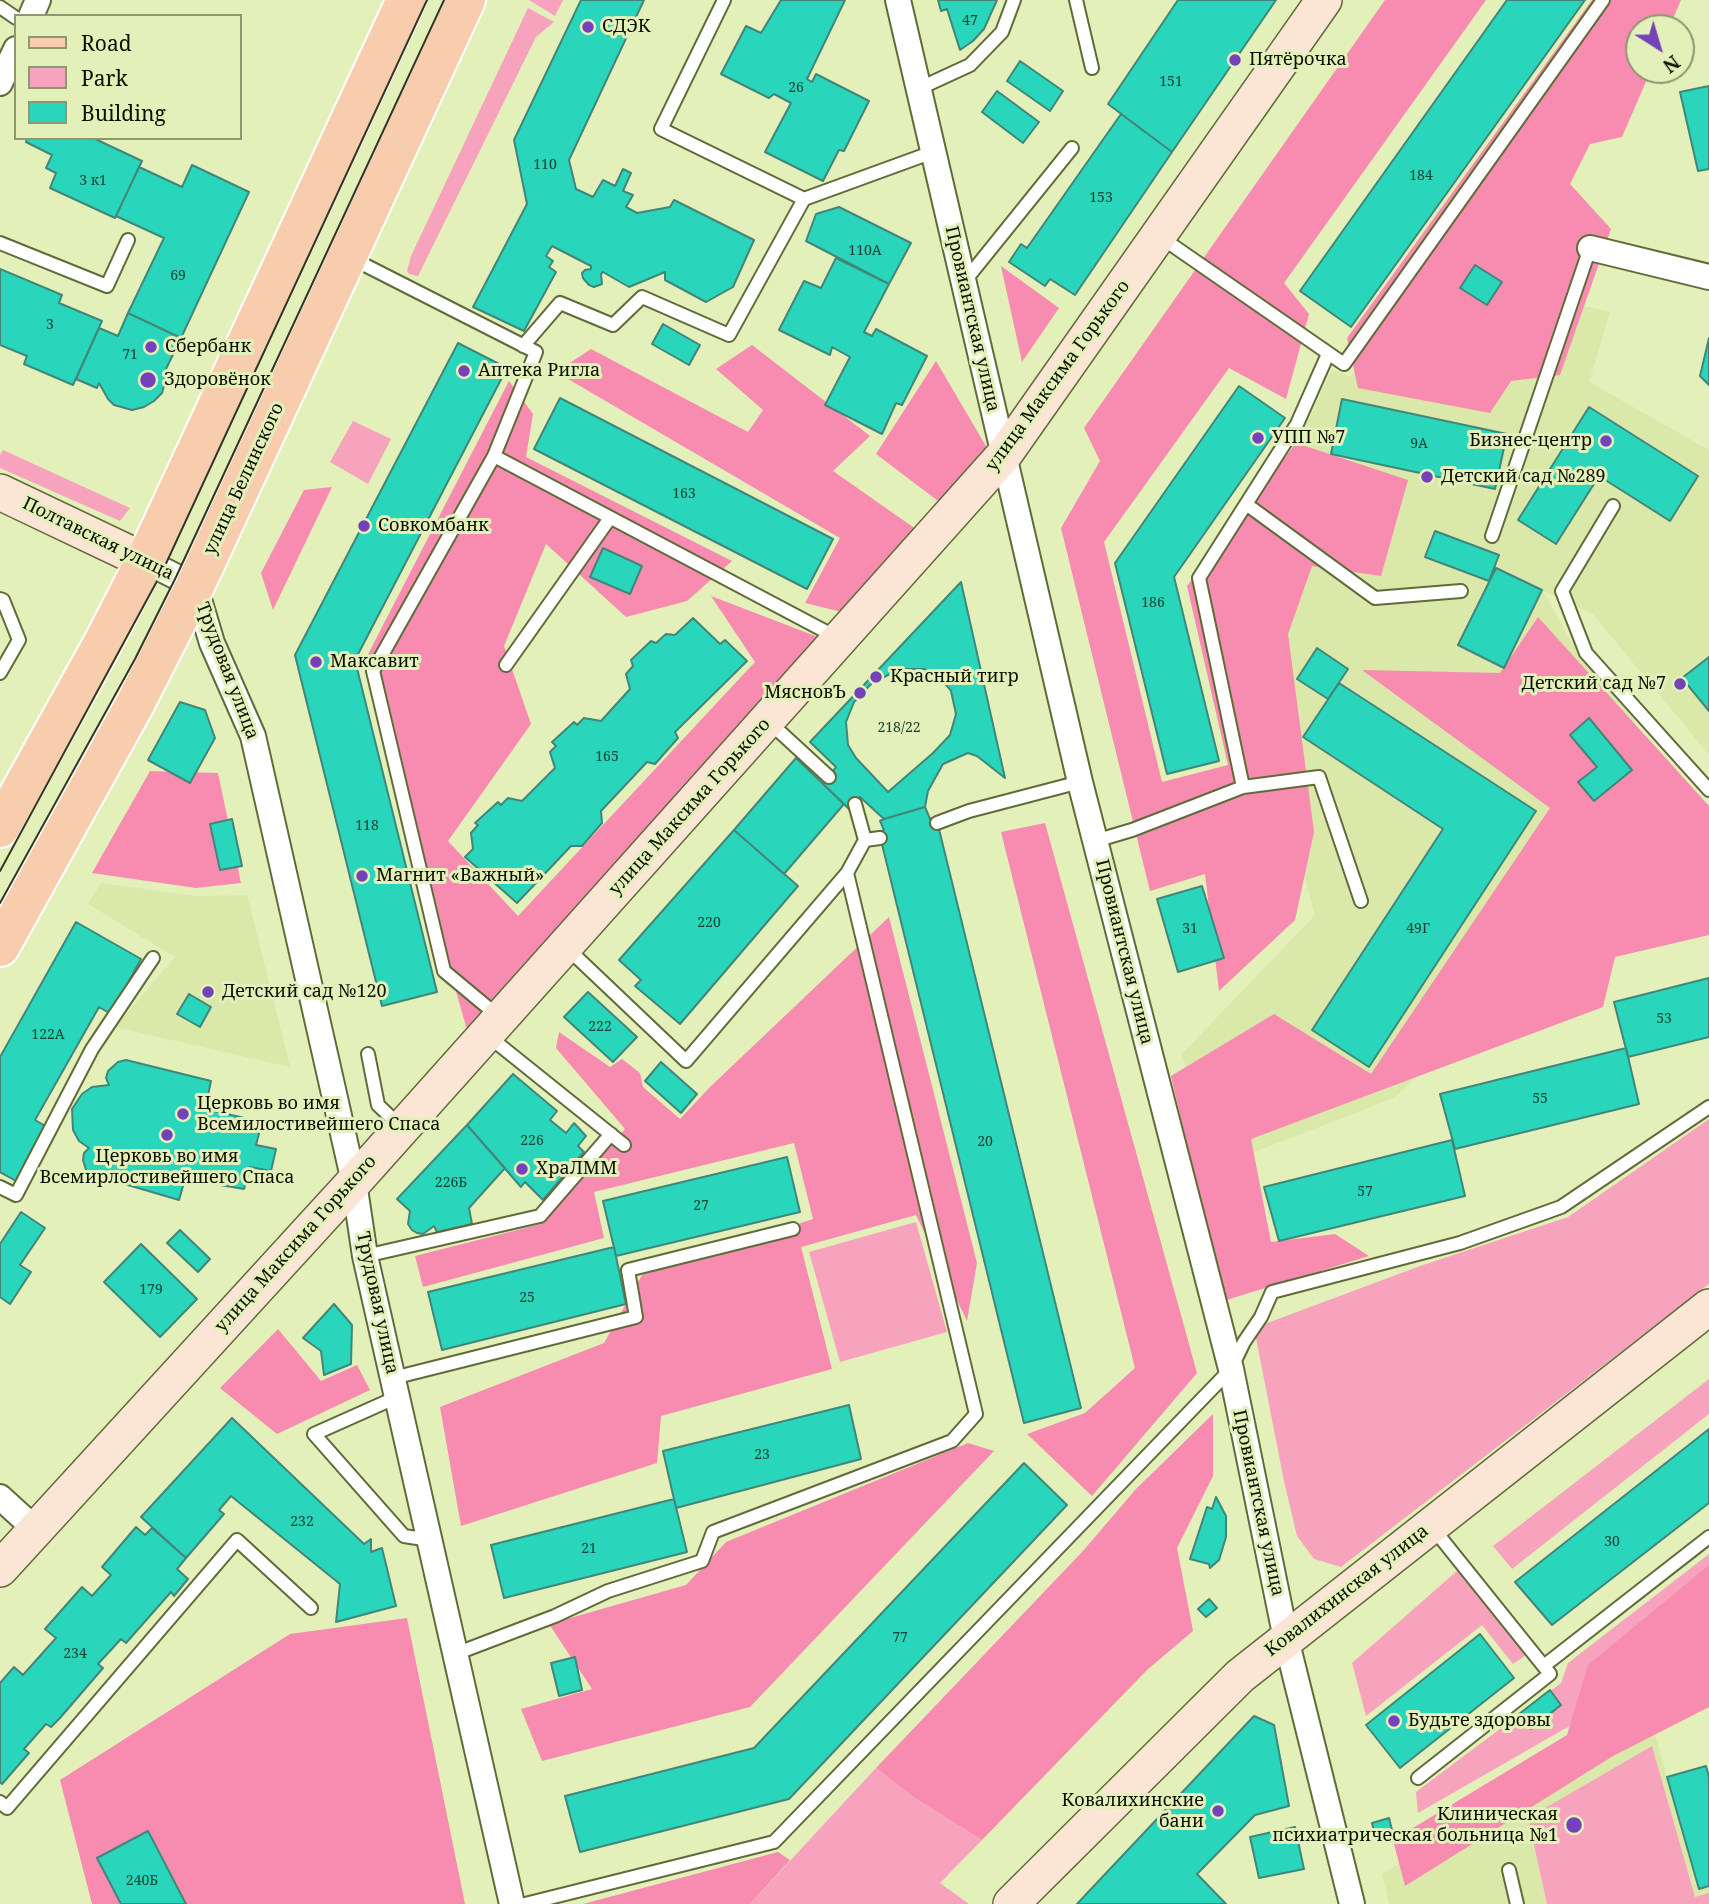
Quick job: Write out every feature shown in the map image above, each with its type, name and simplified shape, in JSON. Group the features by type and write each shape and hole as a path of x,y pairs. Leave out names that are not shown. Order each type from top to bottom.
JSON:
{"main road":[{"path":"0,828 104,641 145,561 407,0"},
{"name":"улица Белинского","path":"0,947 135,704 195,586 466,0"}],"street":[{"name":"Провиантская улица","path":"898,0 1080,782 1231,1369 1286,1639 1352,1904"},
{"name":"улица Максима Горького","path":"0,1569 494,1027 1004,455 1324,0"},
{"path":"0,83 14,53"},
{"path":"1590,248 1709,277"},
{"name":"Полтавская улица","path":"0,492 195,586"},
{"name":"Трудовая улица","path":"195,586 212,643 253,736 354,1182 365,1256 512,1904"},
{"name":"Ковалихинская улица","path":"1011,1904 1240,1676 1709,1307"},
{"path":"0,1497 35,1529"}],"lane":[{"path":"724,0 661,129 803,199"},
{"path":"918,89 970,65 1002,32 1014,0"},
{"path":"1076,0 1092,68"},
{"path":"1159,236 1344,364 1603,0"},
{"path":"964,282 1072,148"},
{"path":"523,345 560,303 613,325 642,297 729,335 803,199 933,152"},
{"path":"0,243 107,286 128,240"},
{"path":"1492,536 1590,248"},
{"path":"347,256 536,352 494,456 373,671 444,971 494,1027 624,1145"},
{"path":"1243,787 1199,578 1297,424 1328,354"},
{"path":"494,456 839,639"},
{"path":"1246,504 1375,598 1461,592"},
{"path":"1614,506 1562,591 1586,653 1709,790"},
{"path":"506,665 610,518"},
{"path":"0,599 3,600 19,640 0,673"},
{"path":"767,720 829,777"},
{"path":"1096,841 1243,787 1319,777 1361,901"},
{"path":"937,823 969,811 1080,782"},
{"path":"566,947 686,1061 847,873 865,840 855,804"},
{"path":"865,840 880,838"},
{"path":"455,1654 555,1616 608,1591 702,1561 713,1532 952,1441 976,1414 847,873"},
{"path":"0,1187 16,1195 92,1049 153,958"},
{"path":"368,1054 378,1105 402,1128"},
{"path":"525,1904 774,1843 1231,1369 1244,1342 1261,1318 1272,1292 1460,1243 1561,1208 1709,1107"},
{"path":"365,1256 540,1216 611,1134"},
{"path":"430,1540 404,1536 314,1434 395,1388 636,1317 628,1270 793,1229"},
{"path":"1418,1778 1550,1674 1430,1525"},
{"path":"1545,1665 1709,1537"},
{"path":"0,1802 7,1808 237,1540 311,1608"},
{"path":"1509,1870 1517,1904"}],"shaded area":[{"path":"1385,0 1486,0 1284,283 1309,314 1286,399 1229,368 1104,542 1162,782 1228,765 1187,586 1296,443 1408,480 1381,576 1312,566 1288,634 1314,832 1295,920 1219,991 1205,874 1150,891 1061,528 1100,461 1084,428"},
{"path":"1592,0 1681,0 1675,14 1625,14 1625,84 1645,84 1622,137 1590,144 1570,184 1611,229 1560,375 1511,381 1490,413 1358,388 1347,338"},
{"path":"1001,266 1059,308 1022,362"},
{"path":"1511,289 1610,312 1589,382 1709,450 1709,755 1593,614 1543,591 1577,652 1637,718 1609,742 1641,862 1394,1098 1213,1168 1182,1054 1315,915 1272,761 1278,635 1317,527 1302,434 1332,369 1350,377 1392,324"},
{"path":"752,345 870,436 833,471 920,532 846,613 805,603 840,538 556,372 591,349 748,432 763,410 716,369"},
{"path":"936,361 990,453 946,507 876,454"},
{"path":"509,381 533,414 526,457 732,561 687,601 626,617 546,544 504,646 531,724 448,841 518,916 755,662 711,596 823,639 469,1037 363,664"},
{"path":"332,487 273,610 261,573 304,490"},
{"path":"1538,617 1709,806 1709,935 1615,957 1603,1007 1251,1139 1271,1242 1335,1234 1369,1256 1223,1301 1171,1076 1274,1014 1371,1074 1550,808 1362,670 1500,673"},
{"path":"150,771 218,773 241,883 196,888 92,873"},
{"path":"1045,823 1197,1373 1092,1496 1027,1434 1085,1413 1135,1368 1001,832"},
{"name":"Детский сад №120","path":"101,883 196,896 247,895 290,1067 115,1027 175,957 88,904"},
{"path":"889,917 977,1263 967,1321 916,1215 801,1247 832,1369 661,1416 657,1463 461,1526 440,1407 604,1343 642,1275 813,1219 794,1143 594,1192 604,1238 423,1287 415,1256 541,1224 625,1129 556,1048 559,1032 610,1067 622,1059 640,1073 643,1087 680,1119 710,1087"},
{"path":"278,1329 321,1381 357,1365 370,1390 277,1434 220,1388"},
{"path":"1213,1414 1213,1476 1177,1548 1193,1631 1147,1670 982,1840 916,1799 876,1768 1083,1551 1136,1489"},
{"path":"968,1443 994,1451 750,1707 542,1761 521,1709 592,1689 549,1624 686,1585 726,1542"},
{"path":"1709,1565 1709,1707 1613,1756 1405,1886 1393,1840 1567,1735 1588,1665"},
{"path":"407,1618 465,1904 92,1904 60,1780 290,1634"},
{"name":"Клиническая психиатрическая больница №1","path":"1651,1721 1699,1888 1709,1886 1709,1904 1389,1904 1382,1874"},
{"path":"778,1852 790,1860 750,1904 583,1904"}],"green space":[{"path":"529,0 563,0 555,16"},
{"path":"528,8 554,22 536,37 418,276 409,274 407,271 411,256"},
{"path":"353,421 391,439 368,484 330,462"},
{"path":"3,450 130,508 120,521 0,468 0,455"},
{"path":"1709,1119 1709,1284 1341,1567 1314,1559 1297,1536 1254,1328 1420,1266 1568,1217"},
{"path":"916,1222 947,1332 840,1362 809,1252"},
{"path":"1709,1379 1709,1414 1512,1569 1493,1546"},
{"path":"1709,1554 1709,1624 1627,1693 1418,1813 1416,1792 1561,1683 1568,1663"},
{"path":"1458,1570 1526,1655 1513,1664 1482,1625 1366,1716 1352,1663"},
{"path":"1652,1746 1695,1897 1709,1893 1709,1904 1547,1904 1528,1818"},
{"path":"876,1768 916,1799 982,1840 940,1883 969,1904 750,1904"}],"building":[{"path":"581,0 644,0 569,160 576,189 593,197 603,180 615,186 623,169 631,173 623,191 633,195 626,207 637,213 670,207 674,200 754,240 733,287 706,302 665,280 665,272 629,287 603,272 602,284 594,287 583,278 582,273 591,269 591,266 552,246 546,256 553,261 549,267 556,272 524,331 473,307 527,204 514,140"},
{"path":"781,0 845,0 807,79 812,82 816,74 869,101 844,151 839,150 823,181 765,152 791,103 774,94 769,98 721,74 746,26 761,33"},
{"path":"938,0 997,0 984,29 960,50 947,9 941,11"},
{"path":"1178,0 1276,0 1172,152 1108,104"},
{"path":"1507,0 1585,0 1351,327 1300,291"},
{"path":"1020,61 1063,91 1050,111 1007,81"},
{"path":"1709,86 1709,169 1698,171 1680,92"},
{"path":"997,91 1039,122 1023,143 982,112"},
{"path":"1121,114 1172,152 1075,295 1050,279 1045,286 1009,262 1021,244 1027,248"},
{"path":"97,140 142,161 115,218 50,188 56,173 46,168 52,155 26,142"},
{"path":"192,165 249,192 181,338 128,313 164,238 116,216 139,167 182,187"},
{"path":"839,207 911,243 889,284 806,241 816,214"},
{"path":"836,258 889,284 864,332 872,336 876,329 927,356 902,405 896,403 882,434 825,405 850,357 832,347 830,355 779,330 804,281 821,288"},
{"path":"1475,265 1502,282 1487,305 1460,288"},
{"path":"0,269 62,295 59,303 102,321 73,385 24,364 27,356 0,345"},
{"path":"128,313 181,338 164,373 162,393 144,407 132,410 114,405 99,383 97,388 76,379 99,328 118,336"},
{"path":"663,324 700,345 689,365 652,344"},
{"path":"1709,338 1709,385 1700,376"},
{"path":"458,343 507,368 355,660 437,992 382,1006 295,655"},
{"path":"1239,386 1285,418 1174,577 1219,761 1167,774 1115,563"},
{"path":"560,398 833,539 807,589 534,449"},
{"path":"1342,399 1507,434 1495,489 1331,454"},
{"name":"Бизнес-центр","path":"1589,407 1698,476 1670,521 1599,476 1556,544 1518,520"},
{"path":"1435,531 1499,555 1489,581 1425,557"},
{"path":"603,548 642,566 630,594 590,577"},
{"path":"1496,568 1542,590 1504,668 1458,645"},
{"path":"961,582 1005,778 977,756 968,753 943,764 928,791 925,807 884,819 860,797 851,811 823,784 836,767 810,742"},
{"path":"693,618 720,644 725,640 747,661 675,732 678,738 655,764 647,762 601,811 602,823 582,846 571,846 517,903 465,857 473,849 471,833 478,825 475,823 498,802 501,805 508,798 522,801 555,768 550,752 556,746 552,742 574,722 577,725 584,718 601,721 630,689 626,674 633,666 631,660 651,641 656,643 666,634 675,635"},
{"path":"1317,648 1348,669 1328,699 1297,679"},
{"path":"1709,657 1709,711 1682,678"},
{"path":"900,669 924,669 939,676 951,691 956,714 950,735 888,792 856,758 848,745 846,722 854,702 872,683"},
{"path":"1339,683 1536,811 1369,1067 1312,1030 1443,829 1303,737"},
{"path":"180,702 205,710 215,738 190,783 148,760"},
{"path":"1589,718 1632,770 1594,801 1578,782 1597,767 1570,735"},
{"path":"796,758 844,804 784,874 734,830"},
{"path":"925,807 930,819 936,817 1081,1408 1024,1423 879,832 884,830 880,821"},
{"path":"232,819 242,866 220,870 210,824"},
{"path":"734,830 798,886 680,1024 635,986 641,980 619,960"},
{"path":"1202,886 1224,958 1178,972 1157,899"},
{"path":"76,922 141,959 111,1014 99,1007 35,1120 47,1127 16,1181 0,1172 0,1057"},
{"path":"1709,978 1709,1037 1628,1057 1614,1002"},
{"path":"588,992 637,1037 613,1062 564,1017"},
{"path":"189,994 211,1007 200,1027 177,1014"},
{"path":"1626,1048 1639,1104 1455,1149 1440,1094"},
{"name":"Церковь во имя Всемирлостивейшего Спаса","path":"126,1060 211,1081 205,1109 262,1122 256,1145 276,1149 271,1171 250,1167 244,1189 185,1179 179,1200 87,1173 83,1160 84,1153 89,1148 79,1141 73,1130 72,1109 82,1094 92,1087 109,1085 106,1078 108,1071 118,1062"},
{"path":"661,1062 697,1094 681,1113 645,1081"},
{"path":"513,1074 557,1111 550,1120 566,1133 574,1123 586,1136 578,1146 584,1152 543,1200 525,1182 521,1187 467,1125"},
{"path":"467,1125 505,1168 469,1208 472,1224 437,1232 434,1226 423,1234 417,1233 408,1224 410,1211 397,1199"},
{"path":"1452,1140 1465,1196 1279,1241 1264,1187"},
{"path":"787,1157 800,1212 616,1256 603,1201"},
{"path":"21,1212 45,1228 20,1265 31,1272 10,1304 0,1297 0,1244"},
{"path":"180,1230 210,1259 198,1272 167,1243"},
{"path":"141,1244 197,1299 160,1337 104,1282"},
{"path":"614,1247 626,1304 442,1350 428,1292"},
{"path":"334,1304 352,1325 351,1364 324,1375 321,1351 303,1338"},
{"path":"849,1405 861,1459 676,1508 663,1451"},
{"path":"232,1418 364,1544 371,1539 371,1552 382,1548 396,1606 336,1622 340,1584 231,1496 219,1510 224,1514 186,1558 141,1517"},
{"path":"1709,1429 1709,1503 1552,1625 1515,1582"},
{"path":"1024,1463 1067,1505 789,1799 580,1852 565,1796 754,1748"},
{"path":"1216,1497 1226,1516 1226,1537 1219,1560 1210,1568 1209,1564 1190,1559 1207,1507 1212,1509"},
{"path":"674,1499 687,1552 504,1598 491,1545"},
{"path":"136,1527 145,1535 152,1528 186,1558 177,1569 188,1579 174,1596 171,1592 126,1643 121,1639 98,1664 103,1668 60,1718 51,1727 46,1724 24,1749 29,1753 2,1784 0,1683 14,1667 23,1675 56,1638 45,1629 82,1587 92,1596 111,1575 102,1567"},
{"path":"1209,1599 1217,1608 1206,1617 1198,1609"},
{"path":"1480,1634 1514,1678 1400,1768 1366,1725"},
{"path":"575,1657 582,1690 559,1696 551,1663"},
{"path":"1550,1690 1561,1705 1531,1729 1519,1714"},
{"name":"Ковалихинские бани","path":"1254,1716 1274,1725 1289,1806 1255,1815 1197,1874 1226,1904 1077,1904"},
{"path":"1706,1766 1709,1777 1709,1886 1699,1889 1667,1777"},
{"path":"1389,1818 1393,1834 1376,1838 1372,1823"},
{"path":"1295,1827 1304,1869 1259,1878 1250,1837"},
{"path":"148,1831 186,1904 121,1904 97,1858"}],"tram line":[{"path":"0,871 163,570 427,0"},
{"path":"0,903 135,659 176,577 444,0"}],"place":[{"name":"СДЭК","path":"588,27"},
{"name":"Пятёрочка","path":"1235,60"},
{"name":"Сбербанк","path":"151,347"},
{"name":"Аптека Ригла","path":"464,371"},
{"name":"Здоровёнок","path":"148,380"},
{"name":"УПП №7","path":"1258,438"},
{"name":"Бизнес-центр","path":"1606,441"},
{"name":"Детский сад №289","path":"1427,477"},
{"name":"Совкомбанк","path":"364,526"},
{"name":"Максавит","path":"316,662"},
{"name":"Красный тигр","path":"876,677"},
{"name":"Детский сад №7","path":"1680,684"},
{"name":"МясновЪ","path":"860,693"},
{"name":"Магнит «Важный»","path":"362,876"},
{"name":"Детский сад №120","path":"208,992"},
{"name":"Церковь во имя Всемилостивейшего Спаса","path":"183,1114"},
{"name":"Церковь во имя Всемирлостивейшего Спаса","path":"167,1135"},
{"name":"ХраЛММ","path":"522,1169"},
{"name":"Будьте здоровы","path":"1394,1721"},
{"name":"Ковалихинские бани","path":"1218,1811"},
{"name":"Клиническая психиатрическая больница №1","path":"1574,1825"}]}
